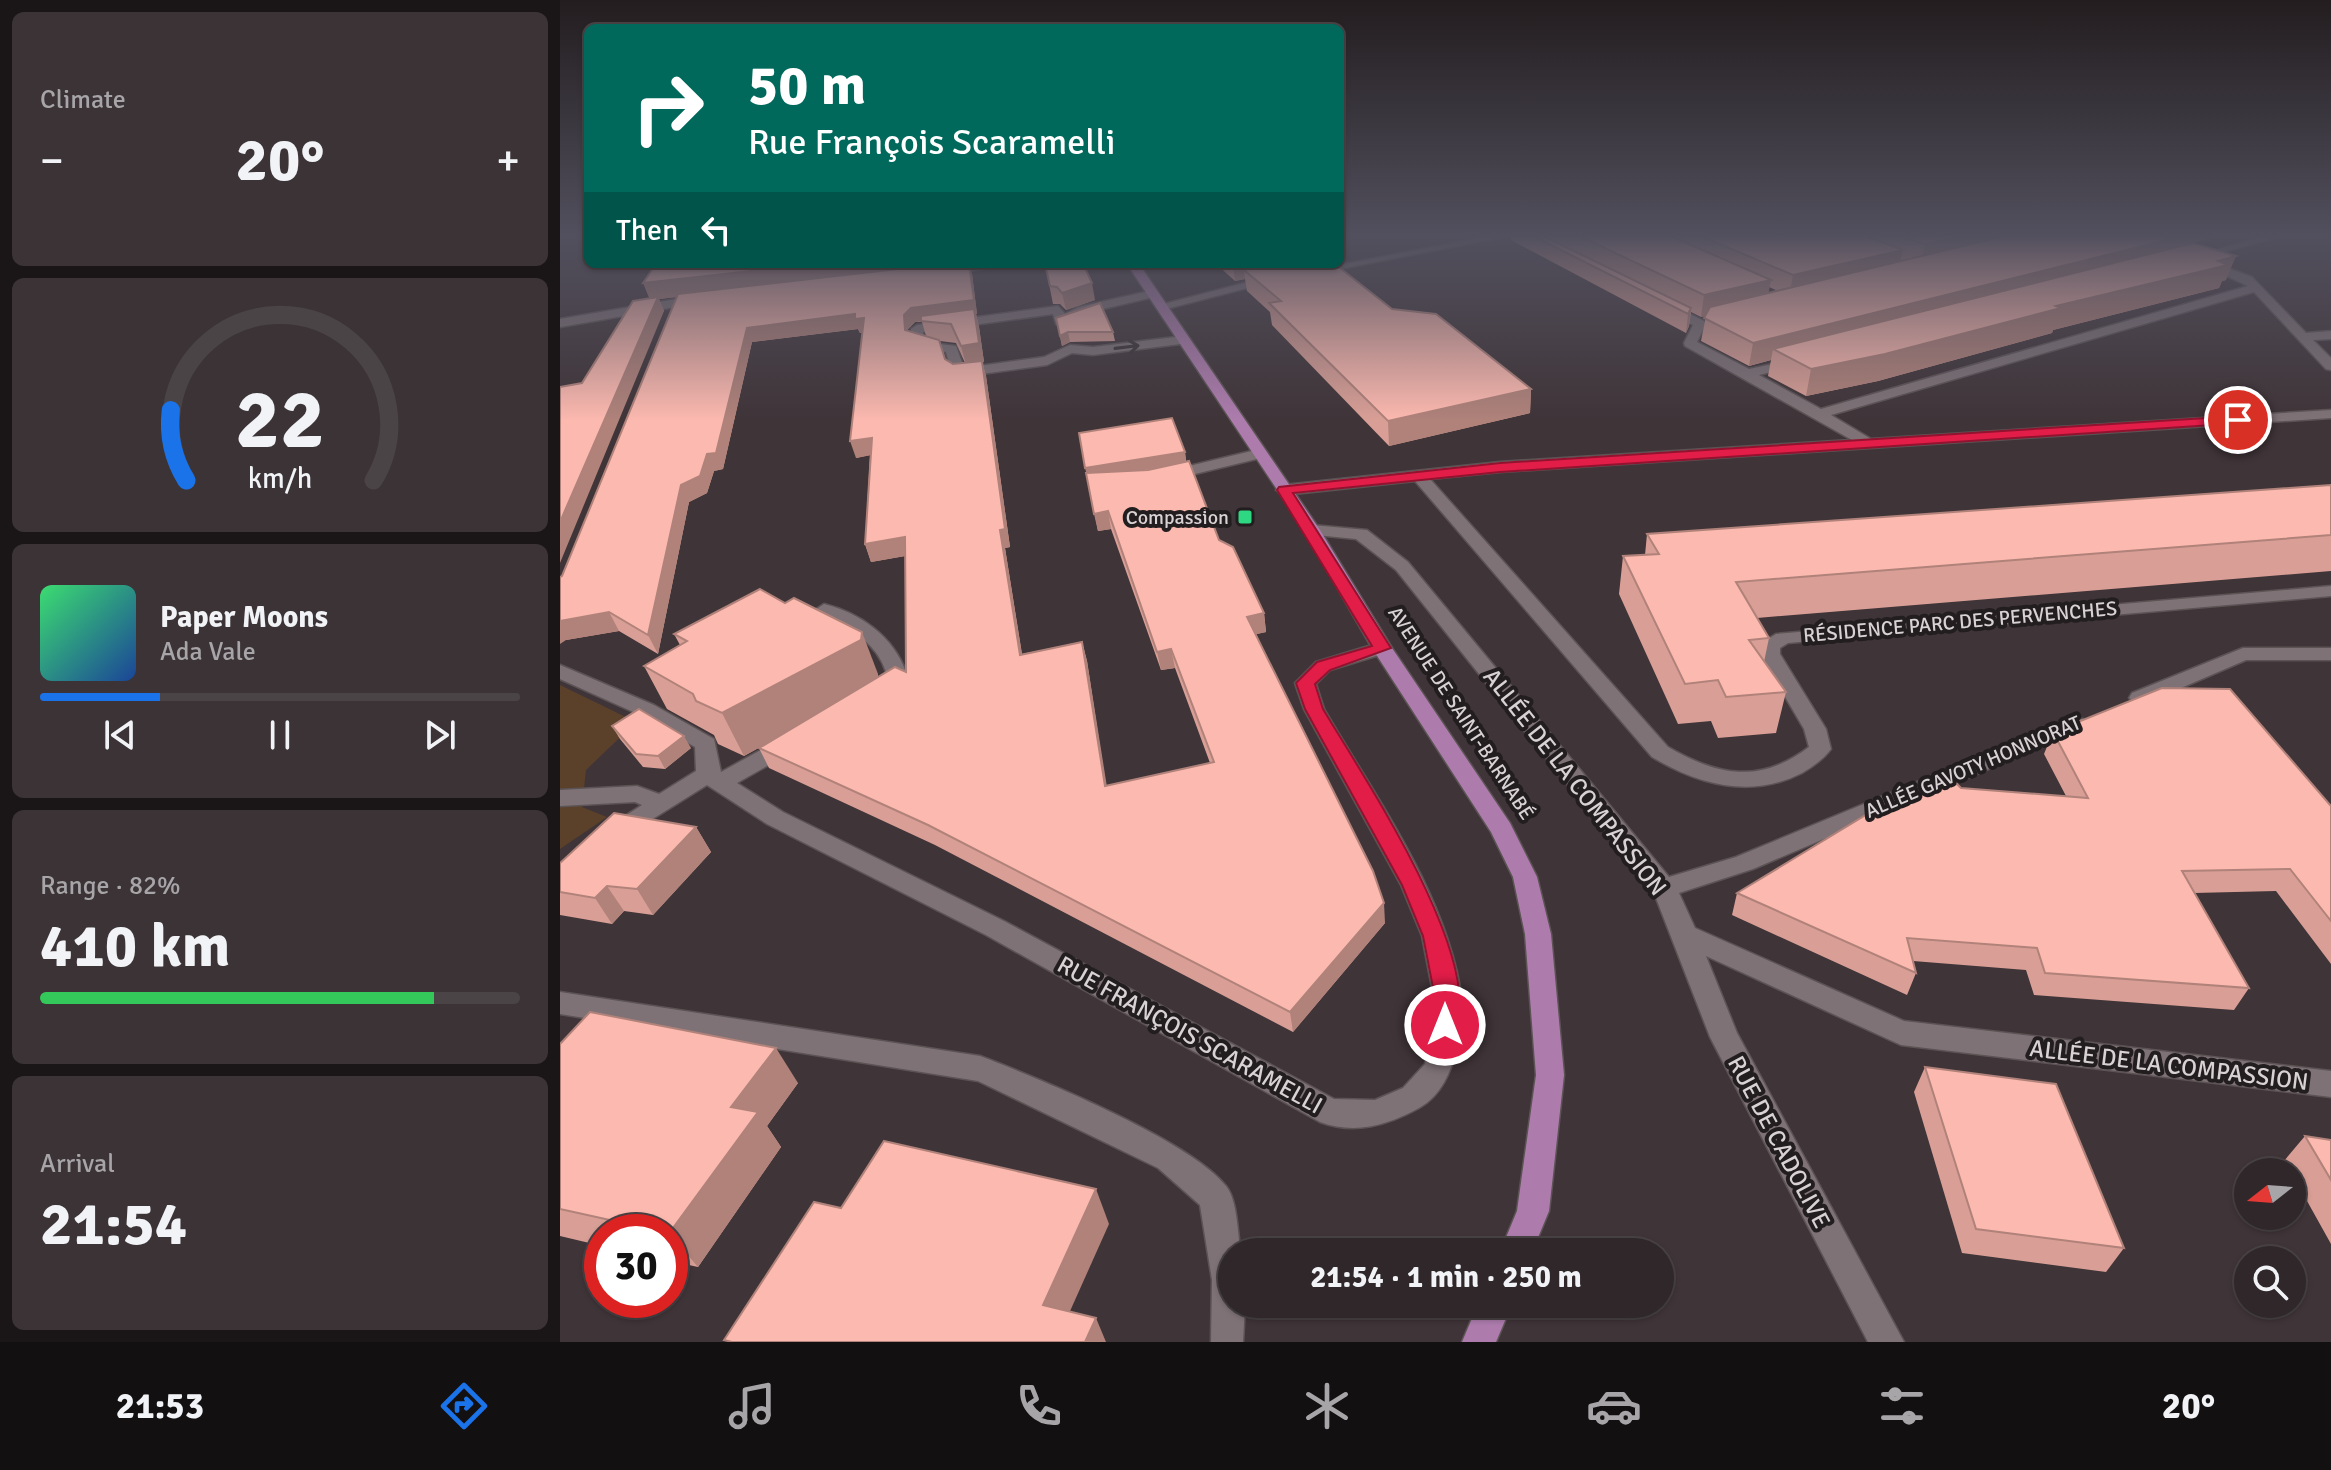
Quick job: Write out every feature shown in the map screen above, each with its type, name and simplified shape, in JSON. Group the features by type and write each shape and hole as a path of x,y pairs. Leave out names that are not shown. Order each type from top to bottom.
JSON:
{"main road":[{"name":"AVENUE DE SAINT-BARNABÉ","path":"1156,297 1312,530 1382,648 1502,829 1525,877 1538,934 1550,1075 1533,1211 1522,1238"},
{"path":"1479,1342 1489,1318"}],"street":[{"path":"1142,297 1082,310 1060,321 1058,310 917,329 918,345 951,349 959,373 1047,361 1070,349 1093,351 1184,340"},
{"path":"1162,306 1200,297"},
{"path":"1819,414 2224,297"},
{"path":"2262,297 2331,366"},
{"path":"560,323 674,309 708,298"},
{"path":"1659,303 1700,324 1715,321"},
{"path":"1700,324 1690,343 1867,443"},
{"path":"2302,337 2331,335"},
{"path":"1747,374 1808,358"},
{"path":"1284,490 1419,476 1867,443 2331,414"},
{"path":"1151,479 1260,454"},
{"name":"RÉSIDENCE PARC DES PERVENCHES","path":"1419,476 1660,752 1689,768 1734,781 1771,779 1820,749 1815,729 1770,654 1770,646 1783,638 2331,591"},
{"name":"ALLÉE DE LA COMPASSION","path":"1312,530 1361,534 1402,566 1664,888 1685,935 1901,1033 2331,1084"},
{"path":"824,610 863,628 882,641 892,654 896,672 889,687 864,702"},
{"name":"RUE FRANÇOIS SCARAMELLI","path":"714,778 775,818 995,928 1331,1112 1377,1114 1413,1097 1438,1069 1449,1003 1435,936 1413,885 1314,709 1305,683 1323,666 1382,648"},
{"path":"2125,703 2243,654 2331,654"},
{"path":"560,671 647,710 706,744 714,778"},
{"name":"ALLÉE GAVOTY HONNORAT","path":"1664,888 1744,863 2096,715"},
{"path":"598,845 660,803 810,732"},
{"path":"560,798 637,794 660,803"},
{"name":"RUE DE CADOLIVE","path":"1685,935 1724,1037 1887,1342"},
{"path":"560,1003 980,1069 1027,1088 1169,1158 1215,1197 1229,1280 1227,1338"}],"shaded area":[{"path":"560,685 636,722 586,770 582,807 607,817 560,849"}],"building":[{"path":"658,297 560,522 560,387 582,383 633,301"},
{"path":"677,297 974,297 974,300 911,308 904,315 905,330 939,340 945,359 953,364 982,361 1005,529 1000,530 1020,655 1082,642 1105,786 1214,762 1171,649 1157,652 1108,511 1094,514 1086,473 1148,470 1189,461 1219,540 1233,547 1264,613 1247,617 1373,871 1384,903 1290,1012 928,825 759,748 895,667 906,672 905,537 865,544 872,438 850,441 864,318 855,319 855,314 747,328 716,453 707,454 700,476 681,485 648,635 609,612 560,621 562,576"},
{"path":"1276,297 1376,297 1392,309 1436,314 1531,389 1388,421 1269,303 1281,301"},
{"path":"1653,297 1668,297 1691,308 1688,314"},
{"path":"1753,297 1939,297 1753,343 1704,318 1710,307"},
{"path":"1981,297 2095,297 1885,354 1811,369 1773,349"},
{"path":"1100,303 1113,332 1068,332 1060,336 1056,318"},
{"path":"974,309 979,343 961,346 951,324 921,321 921,316"},
{"path":"1172,418 1185,452 1085,468 1079,433"},
{"path":"2331,485 2331,535 1736,582 1769,638 1749,640 1786,692 1726,697 1718,680 1685,684 1623,556 1659,554 1647,534"},
{"path":"760,589 785,603 794,598 862,632 861,640 722,713 696,701 693,694 644,666 687,641 674,634"},
{"path":"2162,688 2230,689 2331,806 2331,921 2290,869 2182,871 2249,988 2045,973 2037,948 1907,938 1916,973 1737,893 1879,807 1951,778 1961,788 2088,798 2053,732"},
{"path":"639,709 684,736 658,756 636,754 612,726"},
{"path":"614,813 696,827 637,889 607,886 595,898 560,892 560,863"},
{"path":"590,1012 776,1048 731,1107 758,1112 683,1214 584,1214 560,1209 560,1044"},
{"path":"1925,1067 2056,1084 2124,1248 1976,1229"},
{"path":"2305,1136 2331,1140 2331,1180"},
{"path":"884,1141 1096,1189 1043,1305 1096,1318 1085,1342 724,1340 814,1202 841,1208"}],"place":[{"name":"Compassion","path":"1245,517"}],"route":[{"path":"1445,1025 1449,1003 1435,936 1413,885 1314,709 1305,683 1323,666 1382,648 1312,530 1284,490 1500,467 2238,420"}]}
